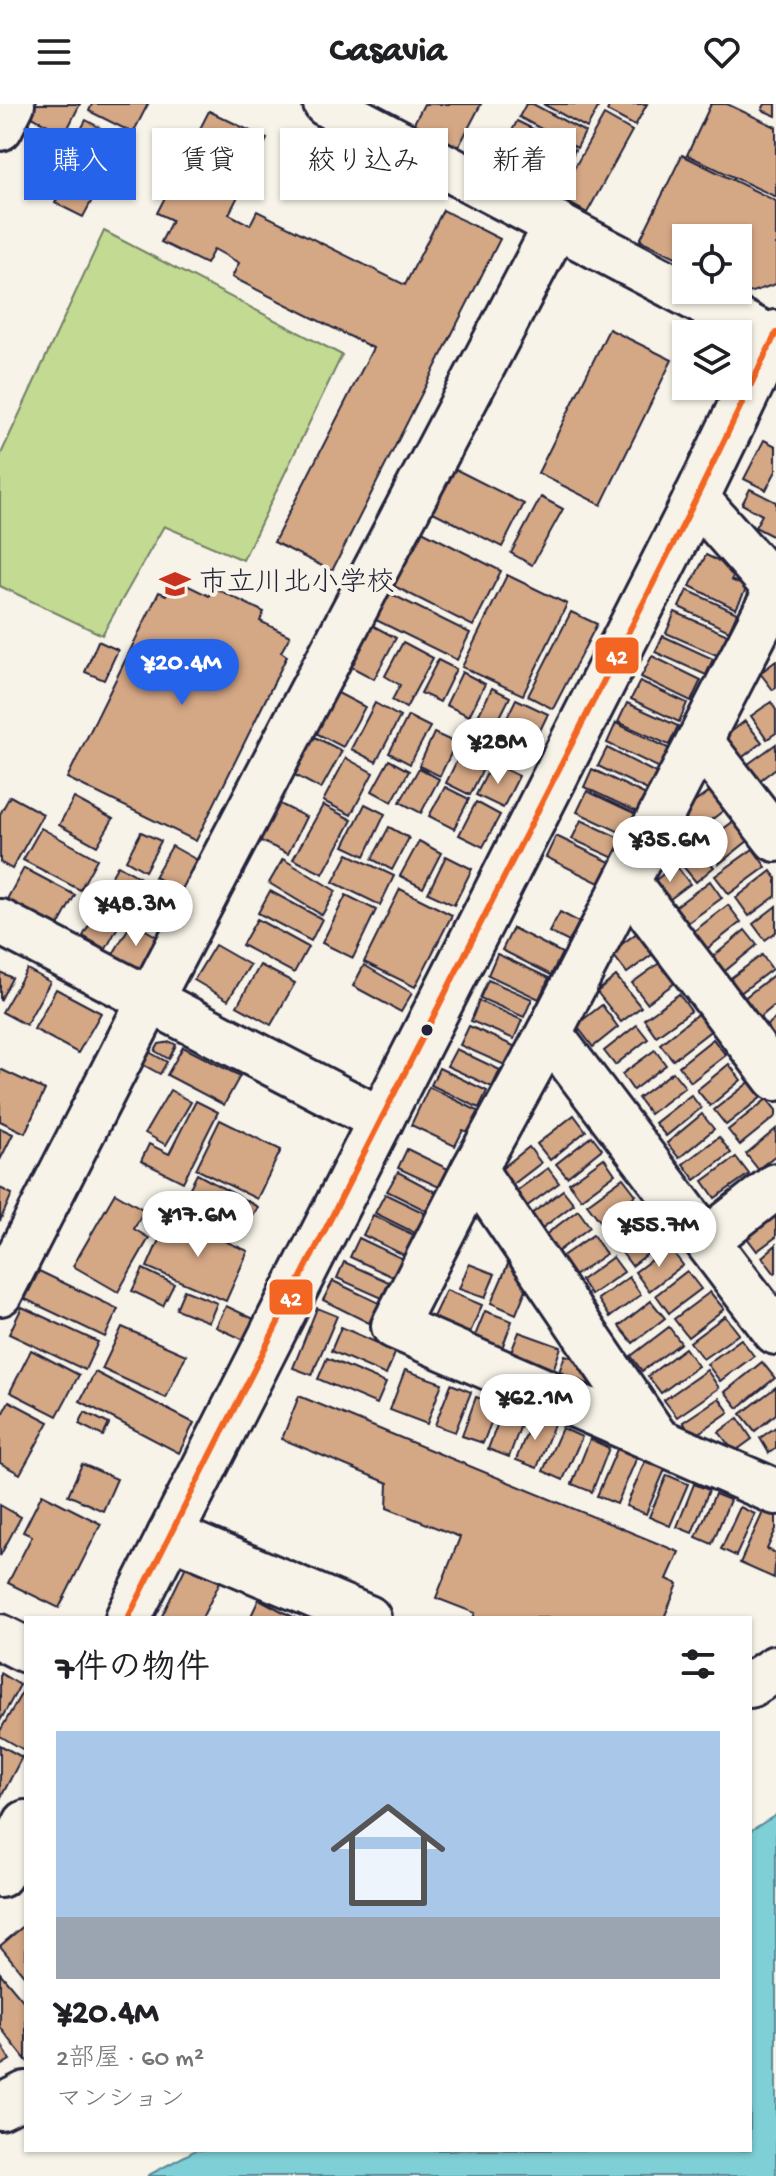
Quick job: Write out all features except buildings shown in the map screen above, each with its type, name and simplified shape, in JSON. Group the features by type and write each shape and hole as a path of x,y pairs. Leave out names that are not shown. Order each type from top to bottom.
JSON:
{"street":[{"path":"0,128 12,104"},
{"path":"129,1616 696,498 774,336 326,104"},
{"path":"0,1293 557,224"},
{"path":"696,498 776,591 549,1033 394,1326 776,1492"},
{"path":"700,741 776,839"},
{"path":"627,882 776,1078"},
{"path":"0,922 381,1120"},
{"path":"549,1033 776,1332"},
{"path":"474,1170 657,1440"},
{"path":"707,1240 776,1186"},
{"path":"170,1535 363,1616"},
{"path":"0,1637 24,1649"},
{"path":"752,1684 776,1668"},
{"path":"0,1875 24,1827"},
{"path":"0,2107 24,2095"}],"green space":[{"path":"104,231 342,355 243,560 164,526 102,635 0,586 0,456"}],"water":[{"path":"776,1815 776,2176 147,2176 192,2152 752,2152 752,1830"}],"transit line":[{"name":"42","path":"129,1616 691,509 776,333"}],"place":[{"name":"市立川北小学校","path":"175,584"}]}
